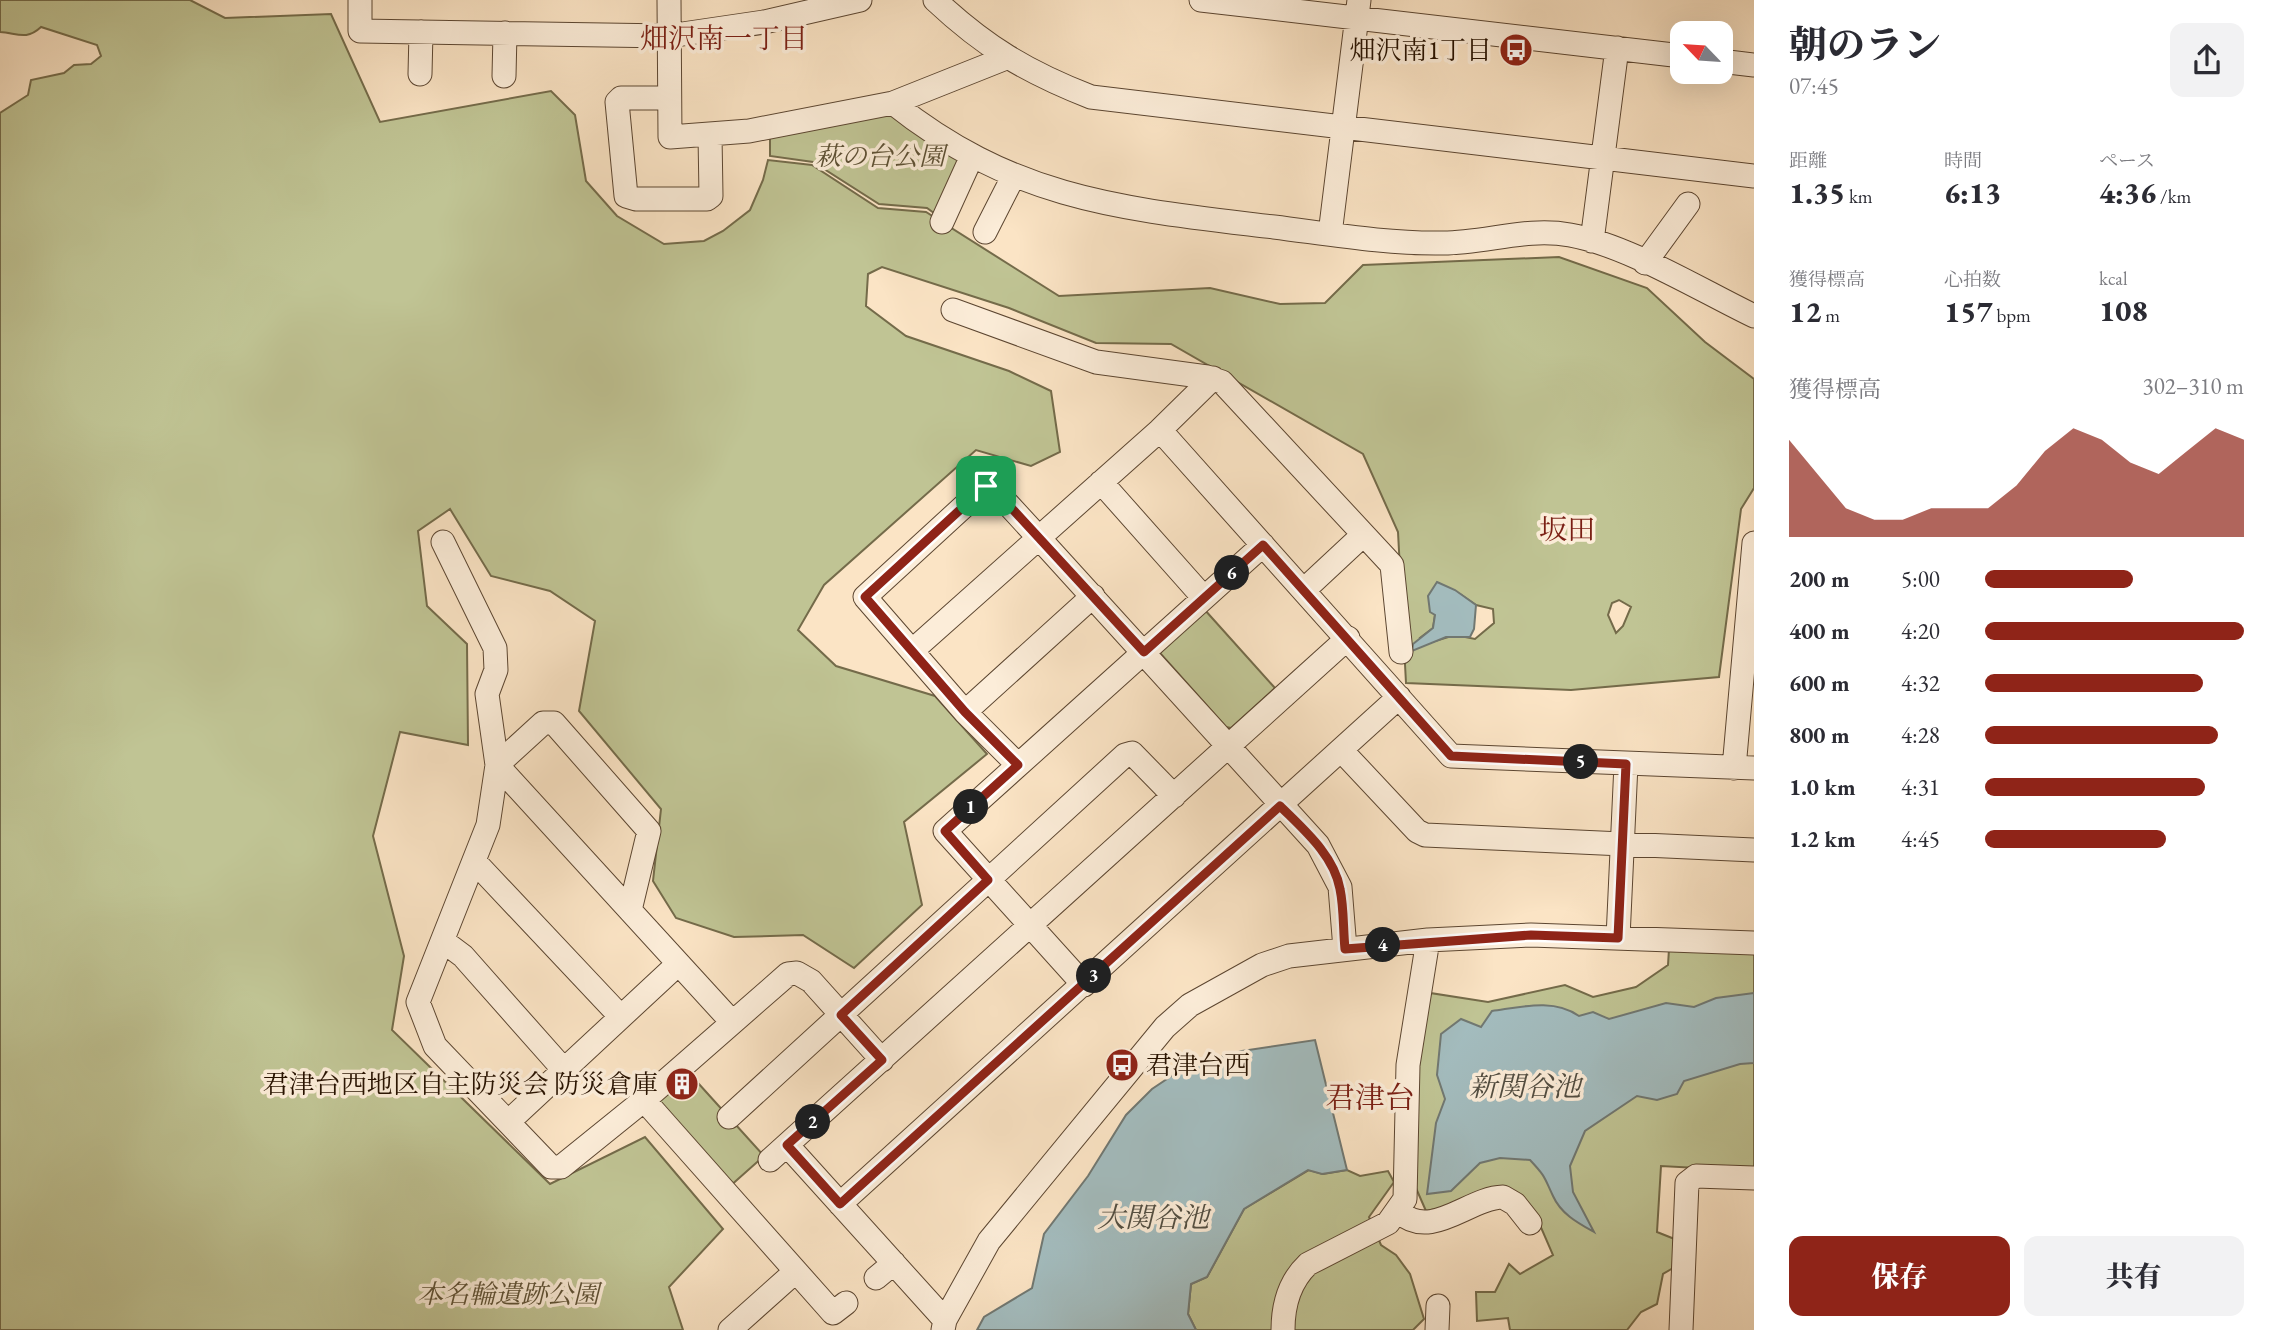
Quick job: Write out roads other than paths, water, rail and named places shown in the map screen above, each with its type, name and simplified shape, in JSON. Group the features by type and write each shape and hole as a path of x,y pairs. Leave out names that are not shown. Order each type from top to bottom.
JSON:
{"street":[{"path":"360,0 359,31 669,36 764,22 860,0"},
{"path":"669,0 670,136 749,131 893,103 1006,58"},
{"path":"934,0 1006,58 1045,79 1091,96 1754,176"},
{"path":"1201,0 1358,9 1670,55"},
{"path":"1330,234 1358,9"},
{"path":"420,74 421,32"},
{"path":"504,76 505,33"},
{"path":"1592,241 1616,48"},
{"path":"1733,63 1754,65"},
{"path":"669,98 621,98 617,102 626,195 636,199 695,199 711,196 710,135"},
{"path":"893,103 930,133 1013,177 1080,198 1145,212 1330,234 1446,243 1541,231 1592,241 1645,263 1754,316"},
{"path":"942,222 972,156"},
{"path":"985,232 1013,177"},
{"path":"1645,263 1688,204"},
{"path":"953,310 1096,362 1213,378 1222,382 1392,565 1401,652"},
{"path":"913,650 1160,430 1213,378"},
{"path":"1160,430 1451,756 1744,768 1754,543"},
{"path":"1101,482 1204,598"},
{"path":"1018,765 965,712 865,597 986,486 994,489 1093,596 1227,748 1318,845 1332,867 1340,887 1345,949"},
{"path":"1304,590 1363,535"},
{"path":"443,542 495,648 496,670 487,694 497,765 488,825 418,1002 435,1046 551,1167 561,1167 788,974 797,973 811,981 882,1060"},
{"path":"1084,985 945,831 1263,545"},
{"path":"965,712 1093,596"},
{"path":"1348,638 779,1153 840,1204 885,1271 944,1325 989,1241 1165,1027 1190,1004 1262,965 1289,956 1345,949 1428,940 1531,935 1754,943"},
{"path":"840,1204 1399,697"},
{"path":"497,765 542,723 554,723 649,831 630,910"},
{"path":"1341,750 1417,831 1425,835 1754,850"},
{"path":"729,1117 1125,755 1132,753 1174,796"},
{"path":"1618,938 1626,764"},
{"path":"497,765 732,1022"},
{"path":"475,862 621,1017"},
{"path":"1283,1330 1286,1303 1297,1274 1308,1264 1388,1223 1399,1212 1405,1199 1408,1065 1428,940"},
{"path":"443,941 463,956 564,1070"},
{"path":"508,1122 678,964"},
{"path":"643,1100 833,1313 846,1303"},
{"path":"1681,1330 1687,1183 1696,1175 1754,1178"},
{"path":"1399,1212 1406,1219 1421,1223 1503,1197 1515,1204 1530,1223"},
{"path":"730,1330 795,1272"},
{"path":"1437,1330 1438,1306"}],"water":[{"path":"1437,582 1455,590 1476,605 1474,629 1470,637 1446,637 1412,651 1413,644 1433,628 1435,615 1430,612 1428,596"},
{"name":"新関谷池","path":"1754,993 1754,1063 1740,1064 1684,1081 1677,1094 1657,1100 1637,1096 1585,1131 1570,1166 1573,1192 1594,1232 1561,1208 1544,1177 1530,1160 1500,1158 1480,1163 1451,1191 1427,1194 1436,1123 1445,1099 1437,1075 1441,1034 1461,1019 1481,1027 1492,1011 1548,1005 1569,1010 1579,1016 1593,1012 1609,1019 1666,1003 1694,1007 1716,998"},
{"name":"大関谷池","path":"1315,1040 1347,1170 1322,1174 1308,1170 1244,1209 1207,1277 1191,1284 1188,1314 1196,1330 977,1330 984,1317 1032,1288 1044,1234 1088,1176 1126,1115 1152,1089 1185,1067 1242,1051"}],"place":[{"name":"畑沢南1丁目","path":"1516,50"},
{"name":"君津台西","path":"1122,1065"},
{"name":"君津台西地区自主防災会 防災倉庫","path":"682,1084"}],"district":[{"name":"畑沢南一丁目","path":"724,38"},
{"name":"坂田","path":"1567,529"},
{"name":"君津台","path":"1370,1098"}],"park label":[{"name":"萩の台公園","path":"880,156"},
{"name":"本名輪遺跡公園","path":"508,1294"}]}
